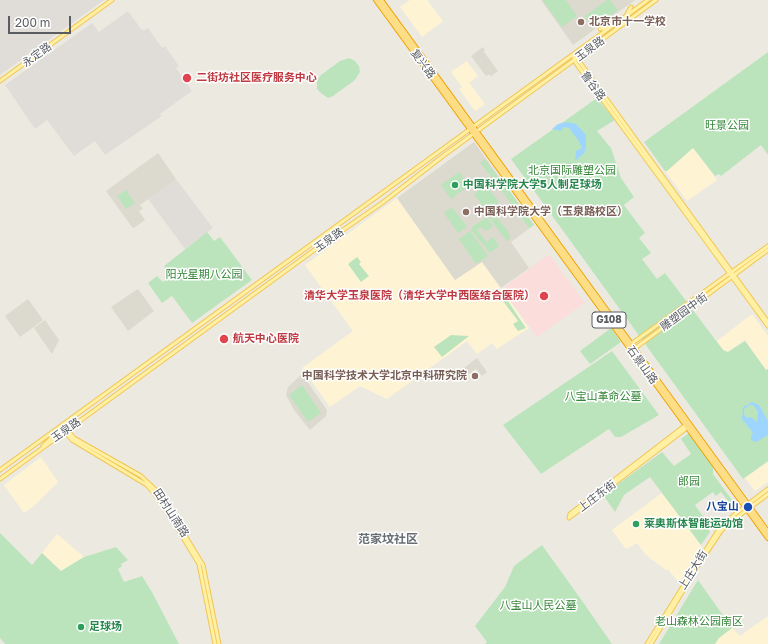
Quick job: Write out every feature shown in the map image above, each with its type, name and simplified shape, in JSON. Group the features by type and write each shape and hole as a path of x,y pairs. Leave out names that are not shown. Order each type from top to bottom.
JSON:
{"highway":[{"name":"复兴路","path":"376,0 472,128"},
{"name":"复兴路","path":"381,0 472,128"},
{"name":"G108","path":"472,128 475,132"},
{"name":"石景山路","path":"475,132 631,344 688,425"},
{"name":"石景山路","path":"475,132 688,425 768,538"},
{"name":"石景山路","path":"747,507 768,532"}],"main road":[{"name":"永定路","path":"0,81 112,0"},
{"name":"玉泉路","path":"0,470 311,246 648,0"},
{"name":"玉泉路","path":"0,479 314,250 382,203 475,132 656,0"},
{"path":"626,16 631,7"},
{"path":"600,30 609,28"},
{"name":"鲁谷路","path":"574,54 576,59 768,326"},
{"path":"311,246 314,247 314,250"},
{"path":"731,274 768,246"},
{"path":"731,274 768,250"},
{"name":"鲁谷路","path":"731,274 768,322"},
{"name":"雕塑园中街","path":"631,344 711,285 731,274"},
{"name":"雕塑园中街","path":"634,349 714,290 731,274"},
{"path":"711,285 714,287 714,290"},
{"path":"687,303 690,307"},
{"path":"190,333 188,339 190,340"},
{"path":"171,347 174,349 173,353"},
{"path":"76,424 74,424 73,421 84,410"},
{"name":"上庄东街","path":"688,425 569,518 570,514 688,425"},
{"name":"田村山南路","path":"62,426 72,440 144,483 162,503 200,566 215,644"},
{"name":"田村山南路","path":"66,431 74,438 147,481 159,493 202,565 219,644"},
{"path":"42,448 44,443 53,436 52,433"},
{"path":"747,507 768,489"},
{"path":"747,507 768,494"},
{"name":"上庄大街","path":"647,644 714,535 724,522 747,507"},
{"name":"上庄大街","path":"651,644 717,537 727,525 747,507"}],"shaded area":[{"path":"0,0 104,0 0,75"},
{"path":"410,0 427,0 443,21 422,37 400,7"},
{"name":"北京市十一学校","path":"541,0 635,0 573,45"},
{"path":"128,11 141,29 145,30 148,28 162,48 165,46 179,66 176,68 192,91 160,114 162,116 105,155 95,141 74,156 47,120 35,129 5,85 92,23 99,32"},
{"path":"483,47 485,50 484,52 498,71 491,76 489,74 486,76 471,56"},
{"path":"467,61 478,76 469,83 485,104 475,111 459,89 462,87 451,72"},
{"name":"中国科学院大学（玉泉路校区）","path":"474,142 534,225 511,242 529,268 501,288 482,262 455,280 397,198"},
{"path":"693,147 717,180 687,201 665,171"},
{"path":"158,153 176,179 140,205 143,209 139,211 145,220 134,228 106,191"},
{"path":"176,179 213,228 185,249 148,199"},
{"path":"397,198 455,280 482,262 529,328 497,349 492,343 477,354 467,341 387,399 360,386 330,407 302,368 353,331 305,265"},
{"name":"清华大学玉泉医院（清华大学中西医结合医院）","path":"549,254 585,303 537,337 502,289"},
{"path":"138,289 154,311 128,331 111,307"},
{"path":"28,299 43,320 20,337 5,316"},
{"path":"752,314 768,336 768,369 766,370 745,340 726,353 717,341"},
{"path":"45,320 59,340 52,354 34,328"},
{"path":"477,358 487,372 482,376 476,369 469,374 464,368"},
{"path":"302,374 327,410 326,416 310,430 294,410 286,395 288,387"},
{"path":"41,457 58,482 35,505 24,513 4,485"},
{"path":"768,462 768,482 755,491 745,478"},
{"path":"662,493 702,547 679,583 668,569 666,570 646,555 637,543 626,549 612,530"},
{"path":"57,534 84,557 61,571 42,553"},
{"path":"768,616 768,644 715,644 719,638 732,628 740,636"}],"green space":[{"path":"542,0 566,0 577,16 562,27"},
{"path":"607,0 610,0 618,10 593,28 585,16"},
{"name":"旺景公园","path":"768,52 768,155 761,145 721,176 719,174 715,176 693,148 667,171 665,171 644,142"},
{"path":"349,58 355,61 359,66 360,72 355,80 328,98 317,89 317,80 321,75 340,61"},
{"name":"北京国际雕塑公园","path":"597,98 615,120 597,131 611,148 621,178 634,197 624,205 645,233 639,238 651,253 642,259 657,279 665,273 723,350 728,352 745,341 766,370 768,369 768,461 743,479 511,159"},
{"path":"485,159 502,183 499,186 480,163"},
{"name":"中国科学院大学5人制足球场","path":"459,172 469,186 451,199 441,185"},
{"path":"486,185 499,202 486,211 474,194"},
{"path":"506,186 534,225 529,228 501,190"},
{"path":"126,190 135,203 126,209 117,196"},
{"path":"452,207 467,227 458,233 444,213"},
{"path":"493,213 508,231 510,238 508,241 489,217"},
{"path":"487,217 493,226 486,231 481,227 477,230 487,242 493,237 499,246 490,253 471,230 472,227"},
{"path":"470,231 488,256 476,264 459,239"},
{"name":"阳光星期八公园","path":"207,232 214,241 220,237 252,280 192,323 172,296 162,303 148,283 157,276 163,282 171,276 164,266"},
{"path":"357,257 361,262 359,264 369,276 361,282 348,264"},
{"path":"497,293 500,295 503,294 526,328 518,331 513,324 518,321"},
{"path":"611,328 621,342 590,364 580,351"},
{"path":"451,335 469,336 442,357 434,347"},
{"name":"八宝山革命公墓","path":"612,351 659,415 621,437 615,437 609,429 541,474 503,425"},
{"path":"302,385 321,413 308,422 289,395"},
{"name":"郎园","path":"689,433 713,466 713,474 737,507 734,509 721,492 716,496 713,492 695,505 705,519 704,522 710,532 701,545 650,477 624,495 615,512 603,495 662,452 674,466 691,454 681,439"},
{"path":"0,533 32,565 42,553 61,571 84,557 116,547 128,560 121,564 122,566 118,569 124,582 142,576 179,644 5,644 0,638"},
{"name":"八宝山人民公墓","path":"542,545 612,644 485,644 487,642 475,626 505,587 514,566"},
{"name":"老山森林公园南区","path":"698,580 732,628 719,638 715,644 659,644"}],"water":[{"path":"567,122 576,124 586,135 586,147 584,153 575,161 576,151 582,148 578,140 569,128 563,127 561,131 552,129 558,124"},
{"path":"752,402 759,405 768,421 768,435 756,442 751,440 753,433 742,419 743,407","holes":["749,405 753,405 758,411 757,422 751,417 747,418 744,415 744,409"]}],"place":[{"name":"北京市十一学校","path":"581,22"},
{"name":"二街坊社区医疗服务中心","path":"187,78"},
{"name":"中国科学院大学5人制足球场","path":"455,185"},
{"name":"中国科学院大学（玉泉路校区）","path":"466,212"},
{"name":"清华大学玉泉医院（清华大学中西医结合医院）","path":"544,296"},
{"name":"航天中心医院","path":"224,339"},
{"name":"中国科学技术大学北京中科研究院","path":"475,376"},
{"name":"八宝山","path":"748,507"},
{"name":"莱奥斯体智能运动馆","path":"636,524"},
{"name":"足球场","path":"81,627"}],"district":[{"name":"范家坟社区","path":"388,539"}]}
